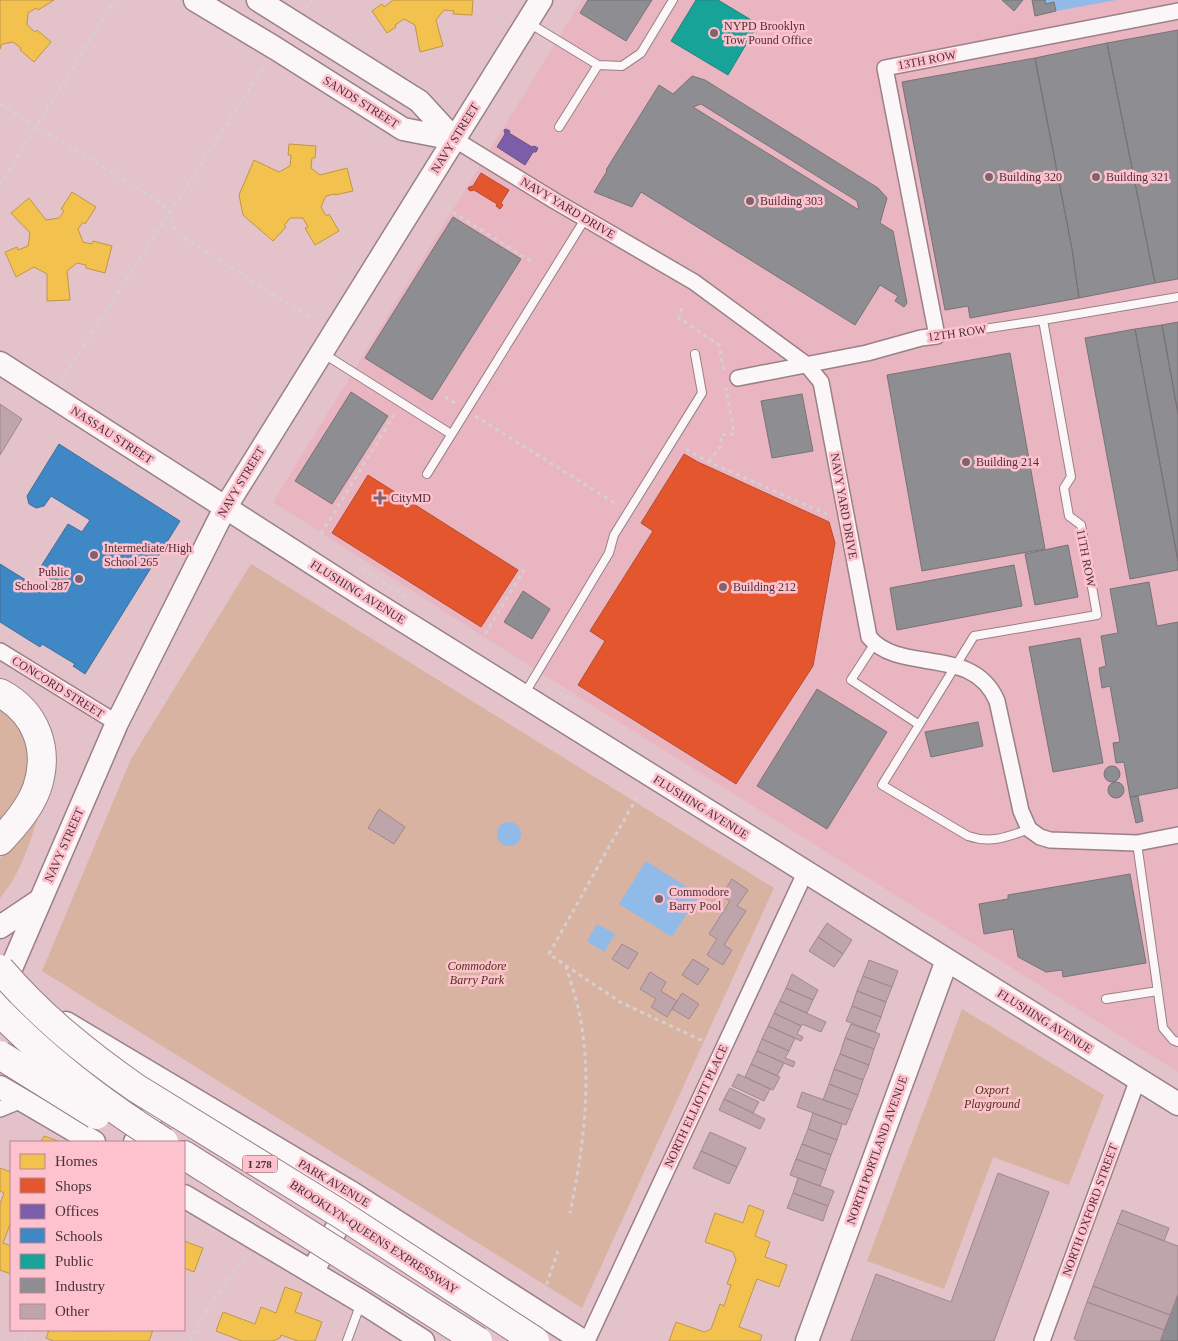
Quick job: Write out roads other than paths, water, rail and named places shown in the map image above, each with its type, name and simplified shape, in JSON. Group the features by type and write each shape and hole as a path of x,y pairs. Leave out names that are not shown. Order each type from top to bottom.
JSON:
{"highway":[{"path":"0,693 22,709 32,722 38,735 42,763 36,789 30,802 0,842"},
{"name":"BROOKLYN-QUEENS EXPRESSWAY","path":"1,983 33,1006 58,1029 106,1067 136,1088 339,1213 536,1341"},
{"path":"0,1012 46,1056 120,1113 162,1141"},
{"path":"0,1055 139,1141"},
{"name":"I 278","path":"185,1156 478,1341"},
{"path":"185,1164 232,1186"}],"main road":[{"name":"SANDS STREET","path":"195,0 403,129 454,139"},
{"path":"258,0 419,101 454,139"},
{"name":"NAVY STREET","path":"1,983 117,723 225,508 541,0"},
{"name":"NASSAU STREET","path":"0,363 225,508"},
{"name":"FLUSHING AVENUE","path":"225,508 1178,1104"},
{"path":"0,927 39,900"},
{"name":"NORTH PORTLAND AVENUE","path":"807,1341 948,960"},
{"name":"PARK AVENUE","path":"1,983 356,1195 583,1341"},
{"path":"136,1141 170,1085"},
{"path":"0,1087 92,1141"},
{"path":"312,1272 356,1195"},
{"path":"185,1197 362,1302 423,1341"}],"street":[{"name":"13TH ROW","path":"937,336 885,68 1178,11"},
{"name":"NAVY YARD DRIVE","path":"454,139 585,219 694,282 808,364 821,382 869,637 875,643"},
{"name":"12TH ROW","path":"738,378 867,353 921,338 937,336"},
{"path":"875,643 899,654 954,666 977,676 994,694 1020,811 1029,829 1040,837 1050,840 1137,843 1178,835"},
{"name":"CONCORD STREET","path":"0,651 117,723"},
{"name":"NORTH ELLIOTT PLACE","path":"587,1341 806,871"},
{"name":"NORTH OXFORD STREET","path":"1042,1341 1138,1079"},
{"path":"0,1109 22,1100"}],"lane":[{"path":"527,22 598,65 622,66 641,53 673,0"},
{"path":"559,127 598,65"},
{"path":"426,474 585,219"},
{"name":"12TH ROW","path":"937,336 1178,297"},
{"name":"11TH ROW","path":"954,666 974,636 1097,615 1081,525 1069,516 1064,488 1071,477 1043,320"},
{"path":"321,352 451,434"},
{"path":"524,696 609,553 614,535 702,393 695,354"},
{"path":"875,643 851,680 918,724"},
{"path":"954,666 882,785 976,839 993,840 1029,829"},
{"path":"1137,843 1163,1028 1173,1040 1178,1042"},
{"path":"1106,999 1158,990"},
{"path":"347,1341 362,1302"}],"water":[{"path":"1045,0 1116,0 1056,11 1054,2 1046,4"},
{"path":"509,822 517,826 521,834 517,842 509,846 501,842 497,834 501,826"},
{"name":"Commodore Barry Pool","path":"646,861 699,895 672,937 619,904"},
{"path":"597,924 615,934 604,952 587,941"}],"place":[{"name":"NYPD Brooklyn Tow Pound Office","path":"714,33"},
{"name":"Building 320","path":"989,177"},
{"name":"Building 321","path":"1096,177"},
{"name":"Building 303","path":"750,201"},
{"name":"Building 214","path":"966,462"},
{"name":"CityMD","path":"380,498"},
{"name":"Intermediate/High School 265","path":"94,555"},
{"name":"Public School 287","path":"79,579"},
{"name":"Building 212","path":"723,587"},
{"name":"Commodore Barry Pool","path":"659,899"}],"park label":[{"name":"Commodore Barry Park","path":"477,973"},
{"name":"Oxport Playground","path":"992,1097"}]}
